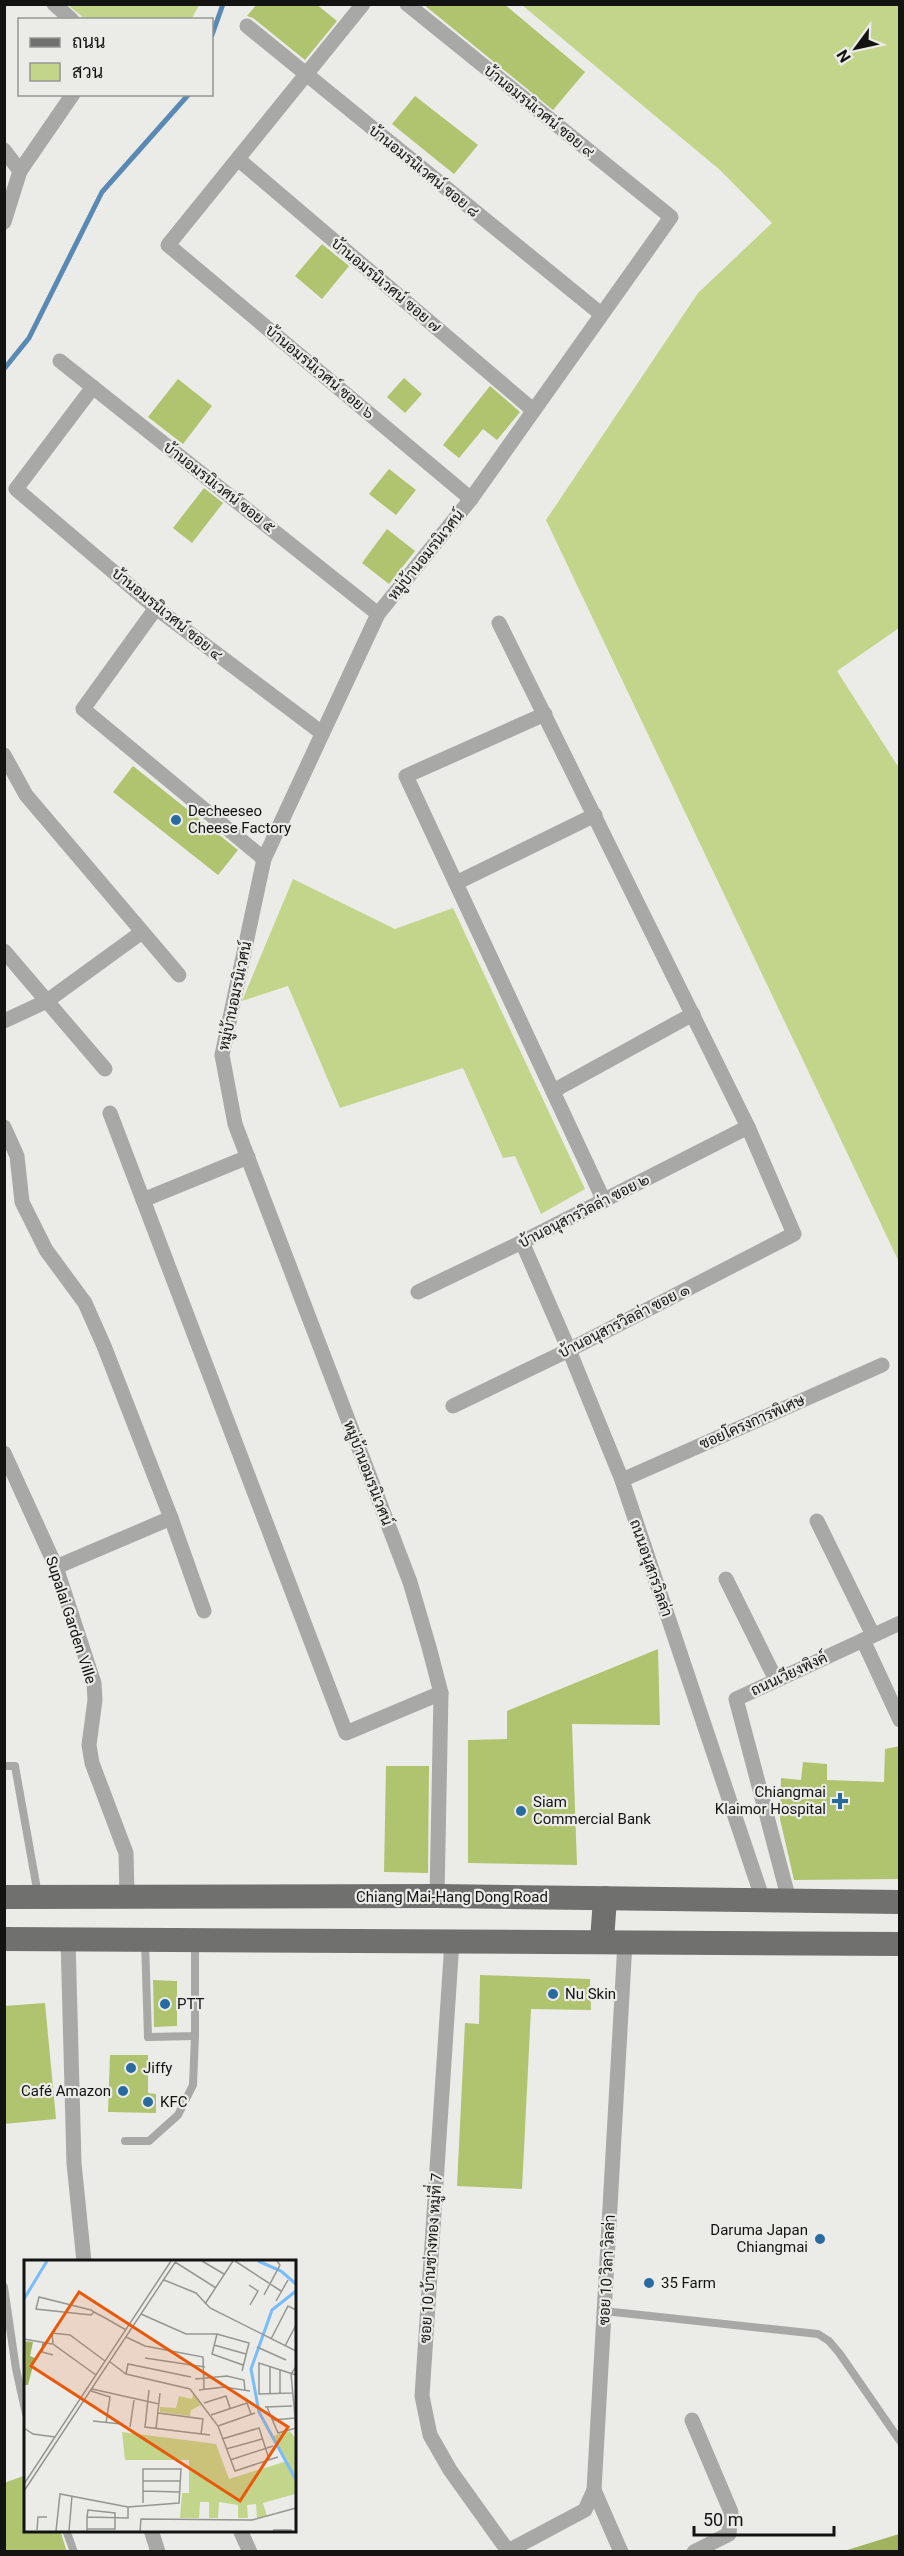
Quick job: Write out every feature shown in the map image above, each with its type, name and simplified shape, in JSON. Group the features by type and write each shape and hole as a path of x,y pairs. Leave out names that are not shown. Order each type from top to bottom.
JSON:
{"main road":[{"name":"Chiang Mai-Hang Dong Road","path":"4,1897 437,1896 900,1902"},
{"path":"604,1898 613,1941"},
{"path":"4,1939 900,1944"}],"street":[{"path":"54,4 70,18"},
{"path":"238,159 363,4"},
{"name":"บ้านอมรนิเวศน์ ซอย ๙","path":"407,4 671,217"},
{"name":"บ้านอมรนิเวศน์ ซอย ๘","path":"247,26 601,314"},
{"path":"4,222 20,171 72,96"},
{"path":"4,150 20,171"},
{"name":"บ้านอมรนิเวศน์ ซอย ๖","path":"238,159 168,245 471,499"},
{"name":"บ้านอมรนิเวศน์ ซอย ๗","path":"238,159 533,410"},
{"name":"หมู่บ้านอมรนิเวศน์","path":"437,1896 441,1694 410,1582 236,1124 222,1055 264,860 378,614 471,499 671,217"},
{"name":"บ้านอมรนิเวศน์ ซอย ๕","path":"60,361 378,614"},
{"name":"บ้านอมรนิเวศน์ ซอย ๔","path":"93,387 16,489 156,608 322,734"},
{"path":"156,608 83,709 264,860"},
{"path":"499,623 748,1127"},
{"path":"545,714 406,776 604,1201"},
{"path":"4,755 26,795 179,975"},
{"path":"456,884 595,815"},
{"path":"4,1021 47,1000 142,932"},
{"path":"4,951 105,1069"},
{"path":"552,1091 693,1014"},
{"path":"110,1113 346,1733 441,1694"},
{"name":"บ้านอนุสารวิลล่า ซอย ๒","path":"418,1292 748,1127"},
{"name":"บ้านอนุสารวิลล่า ซอย ๑","path":"453,1406 569,1350 794,1234 748,1127"},
{"path":"4,1128 17,1156 21,1202 46,1250 85,1303 171,1518 204,1611"},
{"path":"143,1200 248,1158"},
{"name":"ถนนอนุสารวิลล่า","path":"522,1242 622,1480 763,1900"},
{"name":"ซอยโครงการพิเศษ","path":"622,1480 882,1365"},
{"name":"Supalai Garden Ville","path":"4,1453 56,1567 94,1683 95,1700 89,1745 92,1763 126,1853 128,1897"},
{"path":"56,1567 171,1518"},
{"path":"817,1521 868,1637 900,1720"},
{"path":"726,1579 777,1680"},
{"name":"ถนนเวียงพิงค์","path":"789,1900 736,1699 900,1623"},
{"path":"68,1940 74,2163 84,2260"},
{"name":"ซอย 10 บ้านช่างทอง หมู่ที่ 7","path":"452,1941 422,2396 430,2435 450,2470 508,2551"},
{"name":"ซอย 10 วิลา วิลล่า","path":"594,2490 604,2311 613,1941"},
{"path":"692,2420 730,2512 729,2534 694,2552"},
{"path":"508,2551 585,2510 594,2490"},
{"path":"594,2490 621,2552"},
{"path":"152,2532 158,2552"},
{"path":"241,2532 250,2552"}],"lane":[{"path":"4,1766 15,1766 38,1897"},
{"path":"145,1940 148,2037 195,2036"},
{"path":"125,2141 149,2141 178,2115 193,2085 195,1940"},
{"path":"4,2287 16,2369 24,2405"},
{"path":"604,2311 818,2334 829,2341 840,2354 900,2441"},
{"path":"67,2532 74,2552"}],"green space":[{"path":"68,5 199,5 192,18 84,18"},
{"path":"522,5 899,5 899,628 837,671 899,768 899,1262 546,520 698,293 772,223 720,170"},
{"path":"293,879 395,929 453,908 585,1189 541,1214 515,1156 503,1158 463,1068 340,1108 288,986 242,1001"},
{"path":"899,2534 899,2551 844,2551"}],"building":[{"path":"257,4 316,4 337,21 305,60 253,18 247,16"},
{"path":"423,4 504,4 585,72 553,110"},
{"path":"415,96 478,145 454,174 392,124"},
{"path":"322,244 349,266 322,299 295,276"},
{"path":"404,378 422,394 405,413 387,397"},
{"path":"178,379 212,406 183,444 148,417"},
{"path":"490,386 520,412 497,440 483,429 459,458 443,445"},
{"path":"389,469 416,490 396,515 369,494"},
{"path":"204,488 223,503 192,543 173,528"},
{"path":"387,529 415,551 389,584 362,563"},
{"name":"Decheeseo Cheese Factory","path":"133,766 238,850 218,875 113,792"},
{"path":"658,1649 660,1725 572,1724 577,1865 468,1863 468,1740 507,1739 507,1711"},
{"name":"Chiangmai Klaimor Hospital","path":"900,1746 900,1879 794,1880 780,1819 781,1778 801,1780 803,1762 827,1764 827,1780 884,1782 885,1749"},
{"path":"386,1766 429,1766 428,1873 384,1872"},
{"path":"480,1975 590,1979 591,2010 531,2009 522,2189 457,2186 465,2023 479,2024"},
{"name":"PTT","path":"153,1980 177,1981 177,2026 154,2027"},
{"path":"45,2003 56,2119 4,2124 4,2006"},
{"path":"110,2055 148,2055 148,2093 156,2094 156,2113 108,2112"},
{"path":"24,2476 24,2532 61,2532 67,2552 4,2552 4,2483"}],"waterway":[{"path":"213,32 223,4"},
{"path":"4,369 29,338 102,192 187,96"}],"place":[{"name":"Decheeseo Cheese Factory","path":"176,820"},
{"name":"Chiangmai Klaimor Hospital","path":"840,1801"},
{"name":"Siam Commercial Bank","path":"521,1811"},
{"name":"Nu Skin","path":"553,1994"},
{"name":"PTT","path":"165,2004"},
{"name":"Jiffy","path":"131,2068"},
{"name":"Café Amazon","path":"123,2091"},
{"name":"KFC","path":"148,2102"},
{"name":"Daruma Japan Chiangmai","path":"820,2239"},
{"name":"35 Farm","path":"649,2283"}]}
